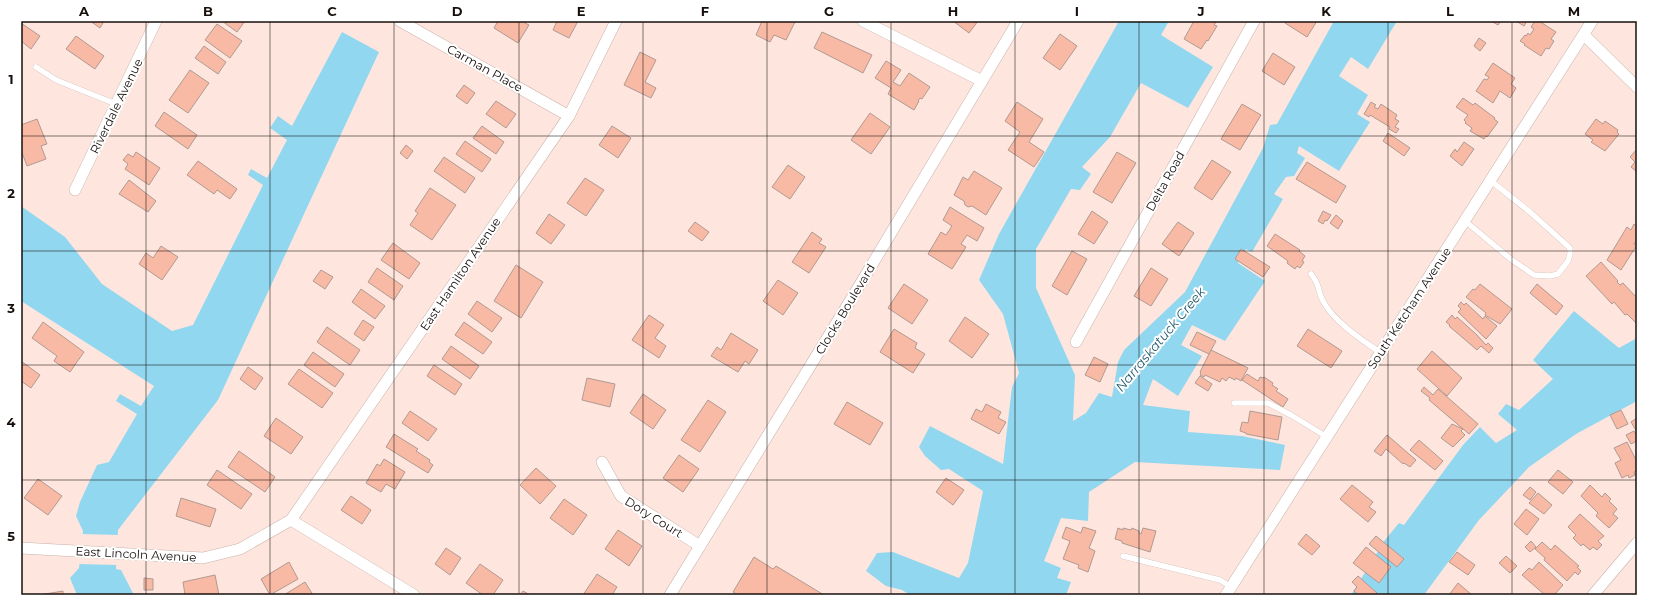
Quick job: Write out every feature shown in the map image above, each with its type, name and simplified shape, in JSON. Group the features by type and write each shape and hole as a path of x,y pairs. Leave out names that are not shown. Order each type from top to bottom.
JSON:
{"street":[{"name":"Riverdale Avenue","path":"75,190 156,21"},
{"name":"Carman Place","path":"400,21 569,116"},
{"name":"East Hamilton Avenue","path":"291,520 569,116 616,21"},
{"path":"863,21 982,81"},
{"name":"Clocks Boulevard","path":"670,595 861,283 1018,21"},
{"name":"Delta Road","path":"1076,342 1254,21"},
{"name":"South Ketcham Avenue","path":"1229,591 1592,21"},
{"path":"1584,35 1637,87"},
{"name":"Dory Court","path":"602,462 621,496 700,546"},
{"path":"291,520 414,595"},
{"name":"East Lincoln Avenue","path":"21,548 203,558 240,549 291,520"},
{"path":"1593,595 1637,543"}],"lane":[{"path":"36,67 56,80 116,104"},
{"path":"1465,221 1512,260 1534,275 1550,276 1558,274 1568,260 1570,248 1530,212 1491,181"},
{"path":"1311,274 1318,282 1323,301 1337,319 1380,353"},
{"path":"1234,403 1268,403 1327,437"},
{"path":"1123,556 1220,580 1229,591"}],"water":[{"name":"Narraskatuck Creek","path":"1119,21 1169,21 1161,35 1213,67 1188,108 1141,83 1110,137 1082,167 1091,174 1080,190 1071,189 1036,249 1036,288 1075,375 1073,421 1086,413 1099,393 1112,397 1118,362 1124,350 1185,292 1263,148 1270,125 1277,124 1334,21 1397,21 1368,69 1351,57 1339,76 1368,95 1357,114 1370,122 1339,171 1299,146 1297,153 1305,158 1294,176 1286,177 1274,194 1283,199 1252,252 1246,249 1238,263 1265,281 1225,341 1192,325 1181,345 1202,356 1178,396 1153,379 1143,405 1190,411 1188,432 1242,436 1285,445 1280,470 1135,462 1089,492 1088,521 1061,518 1044,561 1061,568 1057,578 1071,582 1066,595 910,595 902,590 886,586 866,571 877,553 893,552 959,578 968,563 983,491 949,469 941,470 925,456 919,447 930,426 1003,464 1012,387 1019,373 1003,314 979,280 999,234"},
{"path":"342,32 379,52 218,400 118,530 116,569 121,570 134,595 77,595 70,578 79,568 83,531 76,516 80,502 97,465 109,462 137,414 116,401 120,394 141,406 154,386 21,301 21,206 65,237 102,284 172,331 193,325 263,185 248,175 251,169 267,178 287,140 270,128 278,116 292,126"},
{"path":"1574,311 1619,348 1637,338 1637,401 1576,434 1529,467 1479,520 1424,595 1351,595 1385,540 1399,523 1404,525 1463,445 1480,427 1496,443 1517,430 1498,414 1506,404 1519,410 1553,379 1533,360"}],"pier":[{"path":"80,534 120,535 118,565 77,564"}],"building":[{"path":"90,21 104,21 100,28"},
{"path":"222,21 245,21 237,32"},
{"path":"498,21 521,21 529,25 518,43 494,28"},
{"path":"557,21 578,21 569,38 553,30"},
{"path":"762,21 795,22 786,40 774,35 770,42 756,35"},
{"path":"953,21 978,21 969,33"},
{"path":"1194,21 1217,21 1214,25 1217,26 1201,49 1184,39"},
{"path":"1286,21 1317,21 1307,37 1285,23"},
{"path":"1491,21 1501,21 1498,25"},
{"path":"1516,21 1527,21 1524,26"},
{"path":"1535,21 1539,21 1556,32 1551,39 1554,41 1549,49 1546,48 1541,56 1520,41 1528,33 1530,35 1534,29 1531,27"},
{"path":"21,23 40,36 31,49 21,41"},
{"path":"217,24 242,41 230,58 205,40"},
{"path":"822,32 872,55 863,73 814,48"},
{"path":"1060,34 1077,46 1060,70 1043,58"},
{"path":"76,36 104,56 95,69 66,49"},
{"path":"1479,38 1486,43 1480,51 1474,46"},
{"path":"204,46 226,62 218,74 195,58"},
{"path":"640,52 656,60 645,82 656,88 651,98 624,85"},
{"path":"1273,53 1295,67 1284,85 1262,71"},
{"path":"886,61 901,70 893,82 900,86 909,73 930,87 922,99 920,98 914,110 888,94 891,88 875,78"},
{"path":"1493,63 1515,78 1511,84 1516,88 1510,98 1500,91 1493,103 1476,91 1484,79 1487,80 1489,77 1485,75"},
{"path":"190,70 209,83 188,113 169,100"},
{"path":"464,85 475,93 467,104 456,96"},
{"path":"1463,98 1473,105 1475,103 1498,122 1484,139 1470,131 1472,128 1465,123 1466,122 1464,120 1468,115 1456,107"},
{"path":"496,101 516,114 506,128 486,114"},
{"path":"1017,102 1043,119 1029,142 1044,152 1034,167 1008,150 1020,132 1005,121"},
{"path":"1371,102 1376,105 1374,107 1378,109 1381,104 1397,115 1395,119 1399,121 1395,127 1399,129 1396,133 1389,129 1390,127 1370,115 1369,117 1364,114"},
{"path":"1242,104 1261,115 1240,150 1221,139"},
{"path":"164,112 197,135 188,149 155,126"},
{"path":"870,113 890,127 871,154 851,140"},
{"path":"37,119 47,144 41,146 46,159 27,166 21,150 21,125"},
{"path":"1596,119 1603,124 1605,121 1618,130 1617,132 1619,134 1605,151 1591,142 1593,140 1585,134"},
{"path":"482,126 504,142 496,154 473,138"},
{"path":"612,126 631,138 618,158 599,145"},
{"path":"1388,133 1410,148 1404,156 1383,141"},
{"path":"465,141 491,159 482,172 456,154"},
{"path":"1464,142 1474,149 1462,166 1450,156 1455,149 1457,152"},
{"path":"406,145 413,151 407,159 400,153"},
{"path":"1637,149 1637,172 1631,167 1635,162 1630,157"},
{"path":"136,152 160,168 149,185 125,169 128,164 123,160 128,154 133,157"},
{"path":"1117,152 1136,163 1112,203 1093,192"},
{"path":"444,157 475,178 465,193 434,171"},
{"path":"1212,160 1231,172 1212,200 1194,188"},
{"path":"198,161 237,189 230,199 217,190 214,194 187,175"},
{"path":"1307,162 1346,186 1336,203 1296,179"},
{"path":"788,165 805,177 790,199 772,187"},
{"path":"974,171 1002,188 986,215 972,206 968,207 965,205 964,201 954,195 963,177 968,180"},
{"path":"585,178 604,190 586,216 567,203"},
{"path":"129,180 156,201 148,212 119,194"},
{"path":"430,188 456,205 432,240 410,225 418,213 415,211"},
{"path":"950,207 984,228 977,241 967,235 961,244 966,247 952,269 928,254 941,232 946,235 952,226 943,220"},
{"path":"1092,211 1108,222 1094,244 1078,234"},
{"path":"1323,211 1331,215 1323,224 1318,221"},
{"path":"549,214 565,225 551,244 536,233"},
{"path":"1336,215 1343,221 1338,229 1330,223"},
{"path":"695,222 709,232 702,241 688,231"},
{"path":"1178,222 1194,233 1179,256 1162,244"},
{"path":"1634,224 1637,226 1637,239 1634,244 1637,245 1621,270 1607,260 1627,227 1631,230"},
{"path":"812,232 822,239 819,243 826,247 809,273 792,262"},
{"path":"1275,234 1300,250 1299,251 1305,256 1302,261 1304,262 1300,268 1297,266 1295,269 1287,263 1288,261 1267,246"},
{"path":"393,243 420,263 409,279 381,260"},
{"path":"161,246 178,257 162,280 139,264 146,253 153,258"},
{"path":"1241,249 1270,267 1263,277 1235,259"},
{"path":"1072,251 1087,259 1067,295 1052,286"},
{"path":"1601,262 1620,285 1623,283 1637,298 1637,324 1627,314 1625,315 1614,302 1612,304 1586,276"},
{"path":"516,265 543,282 521,318 494,301"},
{"path":"377,268 403,286 394,300 368,282"},
{"path":"1151,268 1168,279 1151,306 1134,296"},
{"path":"321,270 333,277 325,289 313,281"},
{"path":"778,280 798,293 783,315 763,301"},
{"path":"904,284 928,300 912,324 888,308"},
{"path":"1480,284 1512,309 1500,324 1485,315 1486,313 1466,297"},
{"path":"1537,284 1563,306 1556,315 1530,293"},
{"path":"361,289 385,306 375,319 352,302"},
{"path":"477,301 502,318 492,332 468,314"},
{"path":"1461,302 1464,305 1466,303 1483,319 1485,316 1497,326 1486,339 1458,312 1461,309 1458,306"},
{"path":"649,315 664,325 655,338 666,346 659,358 632,340"},
{"path":"1452,315 1455,319 1457,317 1486,345 1488,343 1493,348 1489,353 1481,346 1477,350 1449,326 1450,325 1446,322"},
{"path":"965,317 989,334 972,358 949,341"},
{"path":"363,320 374,327 364,341 354,334"},
{"path":"43,322 84,352 70,372 54,361 57,356 32,338"},
{"path":"464,322 492,342 483,354 455,335"},
{"path":"327,327 360,350 350,365 317,342"},
{"path":"894,329 917,343 915,348 925,354 913,373 880,352"},
{"path":"1308,329 1342,351 1331,368 1297,346"},
{"path":"1197,332 1216,341 1209,354 1190,345"},
{"path":"731,333 758,350 749,364 745,361 738,372 711,356 717,347 721,350"},
{"path":"451,346 479,366 470,379 442,359"},
{"path":"1211,350 1248,368 1241,381 1236,378 1235,380 1229,377 1226,381 1222,378 1220,382 1205,375 1204,377 1200,375 1200,372"},
{"path":"1432,351 1462,378 1447,396 1417,369"},
{"path":"313,352 344,374 335,387 304,365"},
{"path":"1094,357 1108,364 1100,382 1085,375"},
{"path":"21,361 40,375 31,388 21,381"},
{"path":"434,365 462,384 455,395 427,376"},
{"path":"248,367 263,378 255,390 240,379"},
{"path":"299,369 333,393 322,408 288,384"},
{"path":"1247,374 1258,381 1260,377 1264,377 1273,383 1272,385 1278,389 1276,391 1288,399 1283,407 1242,380"},
{"path":"1200,376 1212,384 1208,391 1195,383"},
{"path":"587,378 615,384 610,407 582,400"},
{"path":"1424,387 1433,395 1438,389 1478,424 1469,434 1429,400 1430,398 1421,391"},
{"path":"643,394 666,410 653,429 630,413"},
{"path":"708,400 726,412 700,452 681,440"},
{"path":"847,402 883,423 870,445 834,424"},
{"path":"986,404 1001,412 998,418 1006,422 999,434 971,419 976,409 982,412"},
{"path":"1621,410 1628,424 1617,429 1610,415"},
{"path":"410,411 437,429 428,441 402,423"},
{"path":"1250,411 1282,417 1278,440 1246,434 1240,431 1242,422 1248,423"},
{"path":"276,418 303,437 291,454 264,436"},
{"path":"1637,418 1637,432 1631,422"},
{"path":"1452,424 1463,429 1461,431 1465,435 1453,447 1441,438"},
{"path":"1634,431 1637,441 1631,444 1626,435"},
{"path":"394,434 418,449 416,451 430,460 429,462 433,465 428,473 386,447"},
{"path":"1387,435 1416,460 1410,467 1404,463 1403,464 1386,449 1381,456 1374,451"},
{"path":"1419,440 1443,461 1435,470 1410,450"},
{"path":"1627,442 1637,462 1637,471 1634,472 1635,475 1629,478 1628,475 1622,478 1615,463 1621,460 1614,448"},
{"path":"239,451 275,477 265,492 228,467"},
{"path":"679,455 699,469 683,492 663,478"},
{"path":"384,459 405,472 395,489 386,484 381,492 366,483 377,464 380,466"},
{"path":"536,468 556,486 540,504 520,485"},
{"path":"217,470 252,494 241,509 207,485"},
{"path":"1558,470 1573,482 1563,494 1548,482"},
{"path":"946,478 964,490 953,505 936,492"},
{"path":"38,479 62,496 48,515 24,498"},
{"path":"1352,485 1373,502 1369,507 1376,512 1368,522 1340,499"},
{"path":"1590,485 1602,497 1605,493 1611,499 1609,501 1617,509 1613,514 1618,518 1609,528 1596,516 1598,513 1581,496"},
{"path":"1530,487 1536,492 1530,500 1523,495"},
{"path":"1538,493 1552,505 1544,514 1529,503"},
{"path":"351,496 371,510 362,524 341,510"},
{"path":"181,498 216,509 210,527 176,516"},
{"path":"564,499 587,515 573,535 550,518"},
{"path":"1526,509 1539,519 1527,535 1514,524"},
{"path":"1580,514 1604,536 1598,541 1602,545 1597,550 1593,547 1590,550 1583,544 1581,546 1573,538 1576,535 1568,527"},
{"path":"1066,527 1081,533 1083,527 1096,531 1089,548 1095,551 1088,572 1078,568 1079,565 1063,559 1070,541 1062,538"},
{"path":"1118,528 1123,530 1123,528 1131,530 1132,528 1139,531 1141,534 1143,528 1156,531 1150,552 1122,543 1122,541 1115,539"},
{"path":"618,530 642,546 629,566 605,549"},
{"path":"1306,534 1320,546 1312,555 1298,544"},
{"path":"1376,536 1404,559 1397,567 1369,544"},
{"path":"1531,541 1536,547 1530,552 1525,547"},
{"path":"1542,542 1551,550 1555,545 1579,566 1577,567 1581,571 1578,575 1575,572 1567,581 1544,560 1545,558 1535,549"},
{"path":"1366,547 1391,567 1379,583 1353,563"},
{"path":"446,548 461,558 450,575 435,564"},
{"path":"1457,552 1475,565 1468,575 1449,562"},
{"path":"1506,556 1517,566 1510,573 1499,563"},
{"path":"754,557 773,569 776,566 824,595 738,595 733,592"},
{"path":"289,562 298,579 270,595 261,579"},
{"path":"1539,562 1563,585 1554,595 1545,595 1522,575 1529,568 1532,570"},
{"path":"480,564 503,580 493,595 483,595 466,583"},
{"path":"597,574 617,587 612,595 583,595"},
{"path":"215,575 219,595 185,595 183,582"},
{"path":"1358,576 1377,593 1376,595 1358,595 1354,591 1357,587 1352,582"},
{"path":"144,578 153,579 153,590 144,590"},
{"path":"305,582 313,595 284,595"},
{"path":"1458,583 1472,595 1449,595"},
{"path":"63,591 63,595 39,595"},
{"path":"523,591 530,595 520,595"}]}
